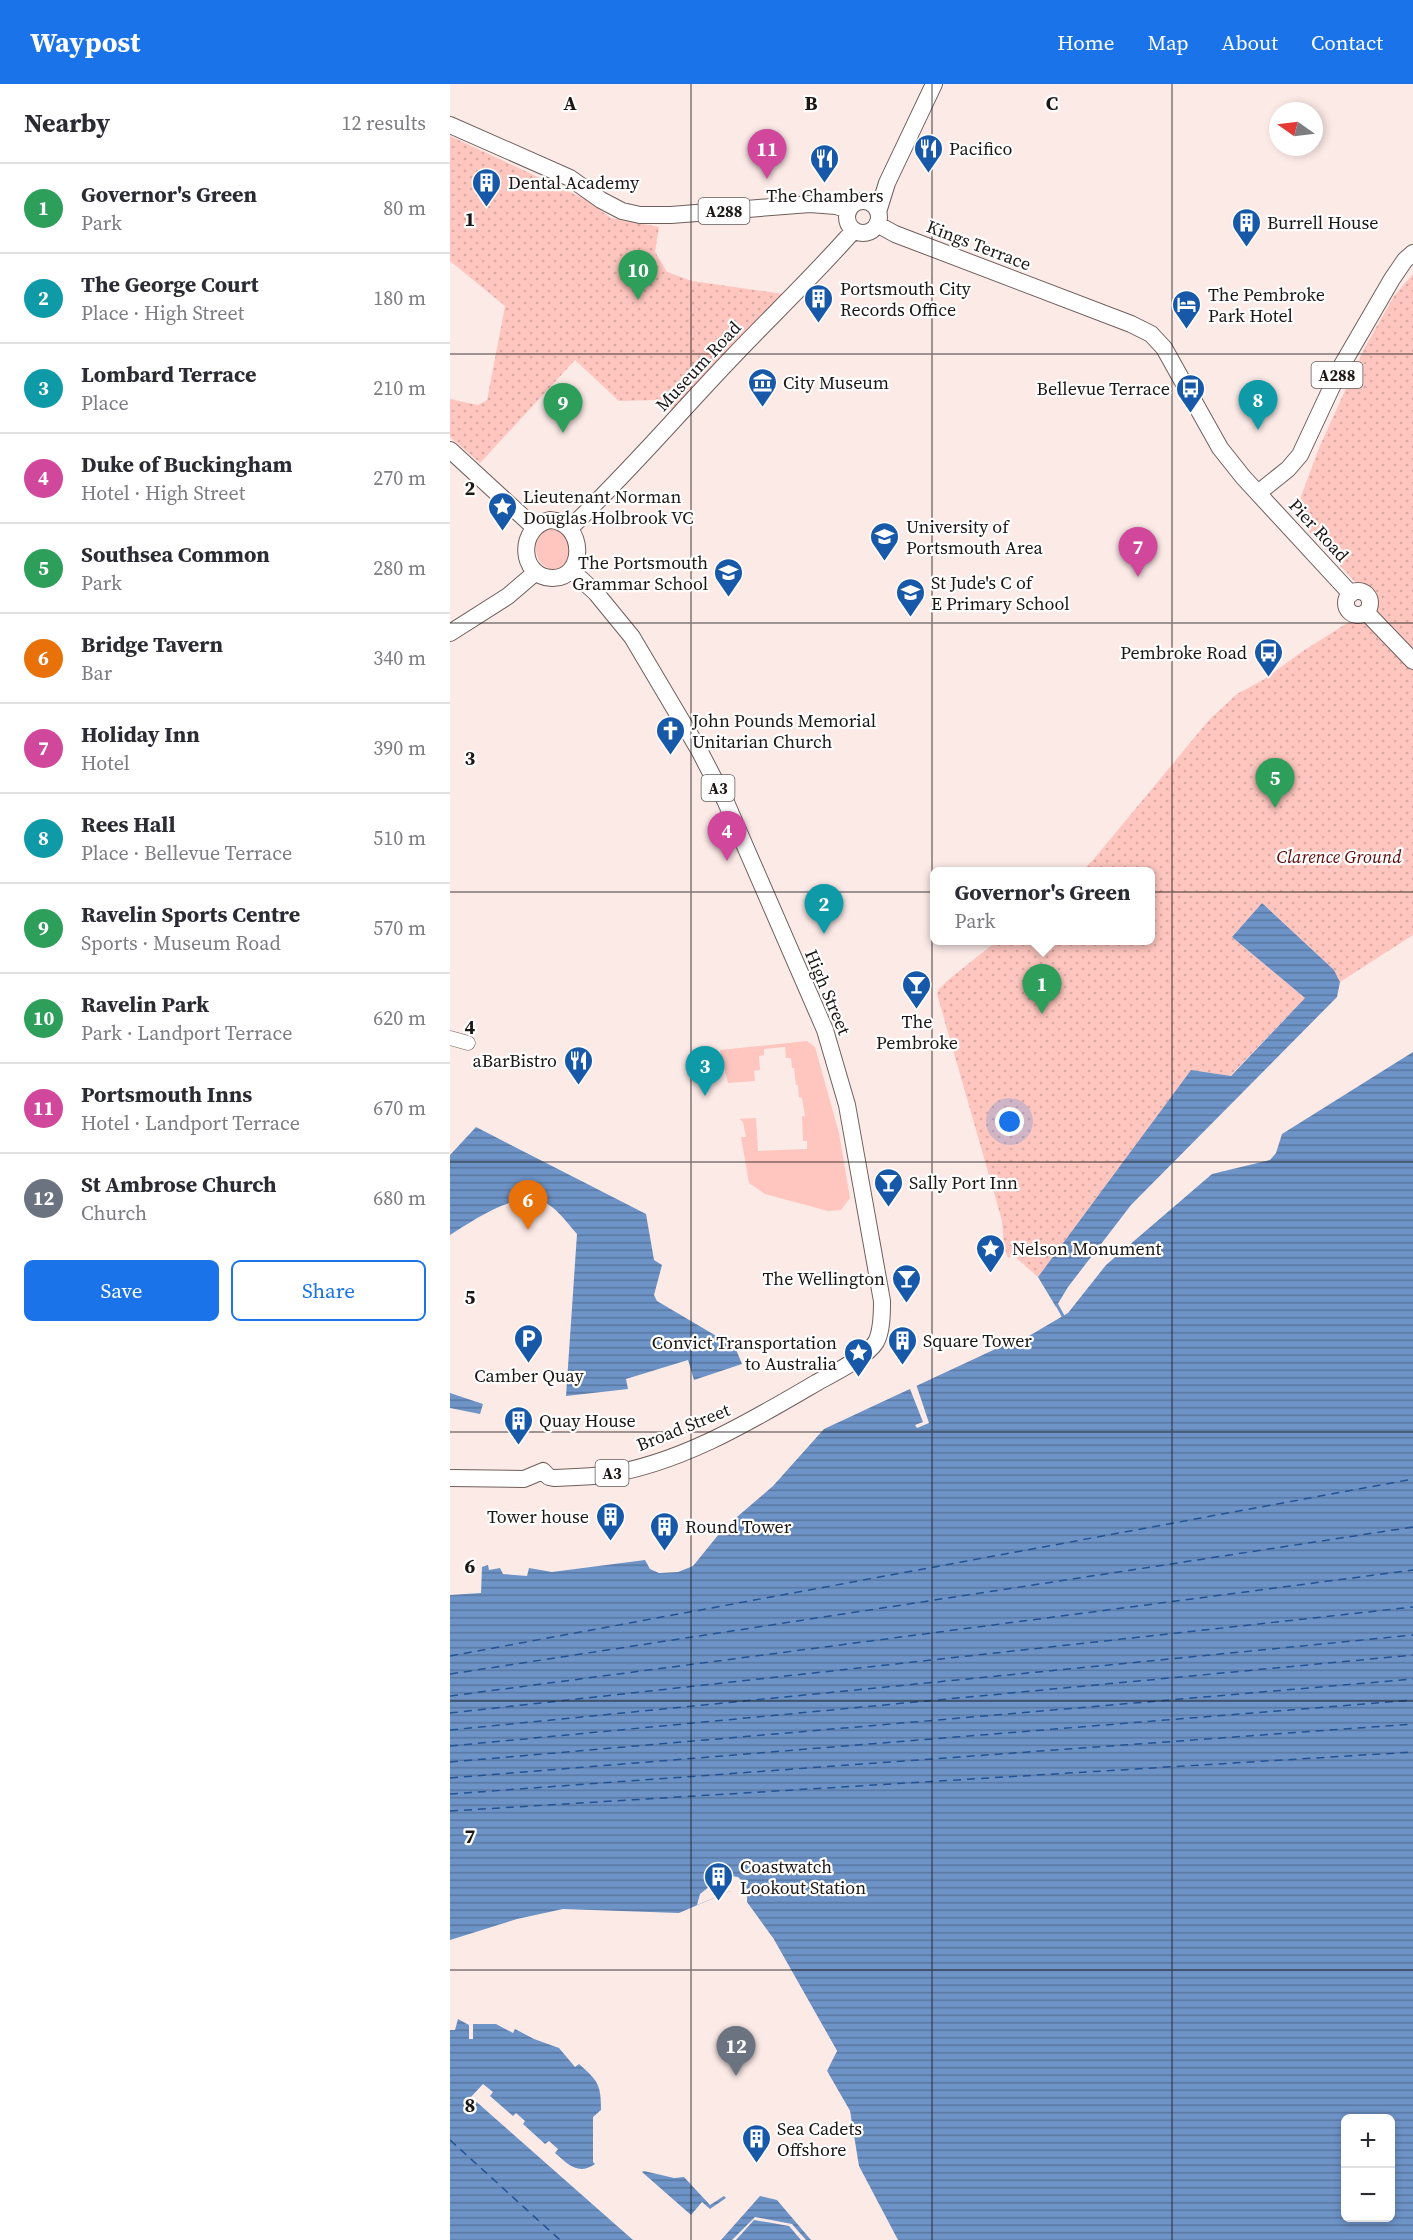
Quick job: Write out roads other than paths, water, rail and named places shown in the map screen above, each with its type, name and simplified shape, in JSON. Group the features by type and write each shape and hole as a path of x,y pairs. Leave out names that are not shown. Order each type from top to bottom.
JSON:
{"main road":[{"path":"873,212 857,202 849,210 847,221 854,230 866,232 873,212 934,84"},
{"name":"A288","path":"450,125 570,178 601,200 622,211 640,215 671,215 810,204 836,206 849,210"},
{"name":"Kings Terrace","path":"873,212 895,234 1131,324 1151,334 1164,348 1220,448 1258,493"},
{"name":"Museum Road","path":"570,528 608,492 854,230"},
{"name":"A288","path":"1258,493 1288,469 1300,455 1342,365 1392,279 1405,260 1413,253"},
{"path":"450,450 534,526"},
{"name":"Pier Road","path":"1258,493 1351,594 1360,591 1368,596 1370,604 1366,612 1413,661"},
{"path":"550,520 558,521 570,528 577,547 575,564 564,576 550,578 536,572 527,559 529,534 534,526 550,520"},
{"name":"High Street","path":"571,570 596,593 632,637 699,750 725,800 825,1030 847,1105 875,1258 882,1301 881,1322 876,1341"},
{"path":"450,633 508,596 536,572"},
{"name":"Broad Street","path":"450,1478 524,1479 543,1471 549,1477 554,1478 604,1475 663,1460 699,1446 770,1410 847,1365 870,1349 876,1341"}],"street":[{"path":"450,1038 468,1043"}],"water":[{"path":"1262,903 1334,970 1340,982 1337,997 1131,1205 1068,1287 1056,1307 1038,1277 1191,1070 1231,1076 1305,998 1232,937"},
{"path":"1413,1052 1413,2240 898,2240 859,2166 850,2111 825,2068 837,2051 773,1938 730,1891 679,1913 563,1909 517,1919 450,1940 450,1595 481,1593 482,1567 488,1565 489,1570 500,1568 503,1574 527,1576 529,1568 552,1572 645,1560 650,1569 659,1573 678,1572 693,1566 723,1529 773,1486 824,1429 1004,1345 1015,1344 1068,1313 1106,1265 1212,1174 1270,1160 1276,1153 1282,1134"},
{"path":"476,1127 646,1214 654,1260 662,1265 654,1295 657,1301 735,1347 742,1364 694,1380 688,1360 626,1379 628,1389 566,1396 577,1234 552,1207 540,1201 527,1200 514,1202 486,1213 450,1235 450,1155"},
{"path":"450,1393 483,1404 480,1414 450,1408"},
{"path":"458,2019 469,2025 469,2039 473,2039 473,2024 496,2024 513,2033 515,2029 559,2048 575,2067 579,2064 594,2079 599,2089 601,2110 593,2117 593,2162 595,2164 583,2169 578,2169 564,2161 555,2153 558,2149 549,2141 545,2144 523,2124 525,2121 516,2113 513,2116 490,2096 493,2092 483,2084 471,2097 633,2240 450,2240 450,2030 455,2030"},
{"path":"642,2172 674,2178 684,2177 710,2205 724,2196 726,2198 710,2209 702,2202 691,2215"},
{"path":"760,2196 777,2200 811,2240 721,2240"}],"waterway":[{"path":"1057,1305 1063,1316"}],"place":[{"name":"Pacifico","path":"928,174"},
{"name":"Portsmouth Inns","path":"767,179"},
{"name":"The Chambers","path":"825,184"},
{"name":"Dental Academy","path":"487,208"},
{"name":"Burrell House","path":"1246,248"},
{"name":"Ravelin Park","path":"638,300"},
{"name":"Portsmouth City Records Office","path":"819,324"},
{"name":"The Pembroke Park Hotel","path":"1187,330"},
{"name":"City Museum","path":"762,408"},
{"name":"Bellevue Terrace","path":"1191,414"},
{"name":"Rees Hall","path":"1258,430"},
{"name":"Ravelin Sports Centre","path":"563,433"},
{"name":"Lieutenant Norman Douglas Holbrook VC","path":"502,532"},
{"name":"University of Portsmouth Area","path":"885,562"},
{"name":"Holiday Inn","path":"1138,577"},
{"name":"The Portsmouth Grammar School","path":"729,598"},
{"name":"St Jude's C of E Primary School","path":"910,618"},
{"name":"Pembroke Road","path":"1268,678"},
{"name":"John Pounds Memorial Unitarian Church","path":"671,756"},
{"name":"Southsea Common","path":"1275,808"},
{"name":"Duke of Buckingham","path":"727,861"},
{"name":"The George Court","path":"824,934"},
{"name":"The Pembroke","path":"917,1010"},
{"name":"Governor's Green","path":"1042,1014"},
{"name":"aBarBistro","path":"578,1086"},
{"name":"Lombard Terrace","path":"705,1096"},
{"name":"Sally Port Inn","path":"888,1208"},
{"name":"Bridge Tavern","path":"528,1230"},
{"name":"Nelson Monument","path":"991,1274"},
{"name":"The Wellington","path":"906,1304"},
{"name":"Camber Quay","path":"529,1364"},
{"name":"Square Tower","path":"902,1366"},
{"name":"Convict Transportation to Australia","path":"858,1378"},
{"name":"Quay House","path":"518,1446"},
{"name":"Tower house","path":"610,1542"},
{"name":"Round Tower","path":"664,1552"},
{"name":"Coastwatch Lookout Station","path":"719,1902"},
{"name":"St Ambrose Church","path":"736,2076"},
{"name":"Sea Cadets Offshore","path":"756,2164"}],"park label":[{"name":"Clarence Ground","path":"1339,856"}]}
